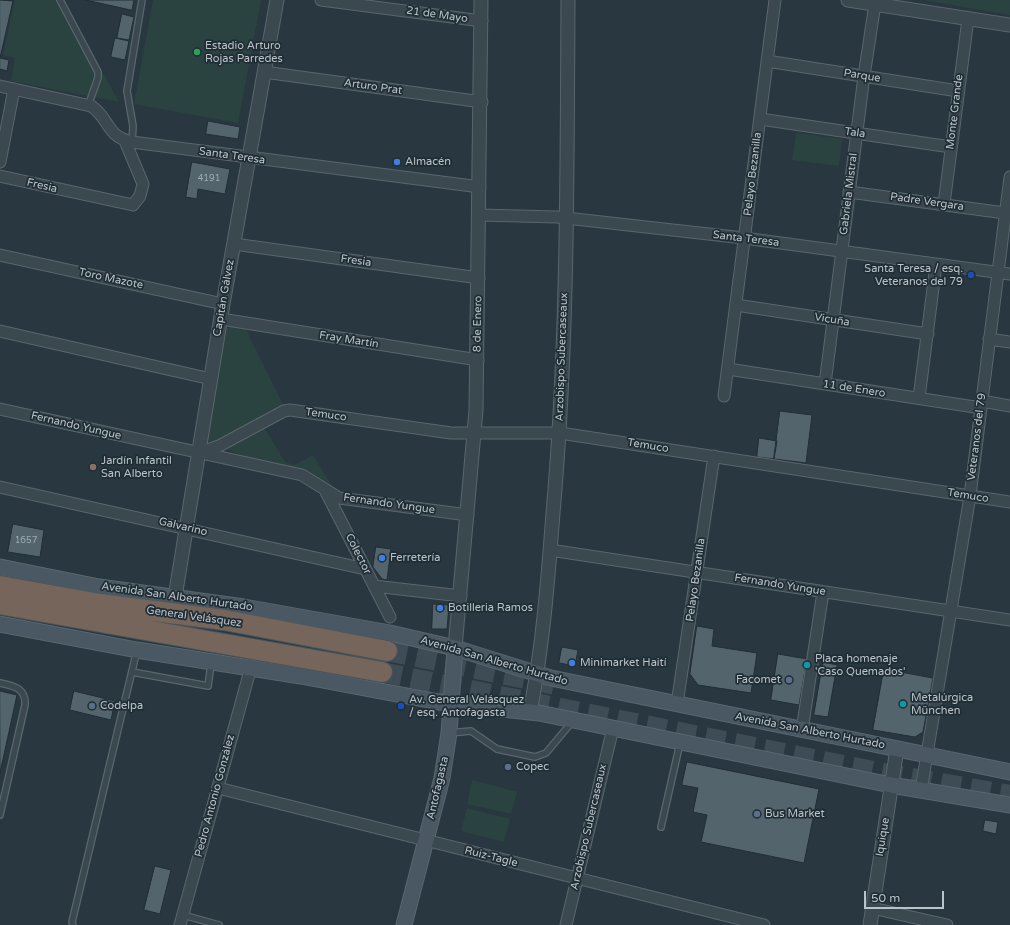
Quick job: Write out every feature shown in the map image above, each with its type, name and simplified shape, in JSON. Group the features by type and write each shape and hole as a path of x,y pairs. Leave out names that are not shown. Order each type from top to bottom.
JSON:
{"highway":[{"name":"General Velásquez","path":"0,586 100,604 224,620 387,651"},
{"name":"General Velásquez","path":"0,604 382,672"}],"main road":[{"name":"Avenida San Alberto Hurtado","path":"0,567 99,586 281,613 390,633 455,648 537,675 1010,772"},
{"path":"0,624 137,650 250,667 450,704 530,712 891,785 1010,805"},
{"name":"Antofagasta","path":"404,925 442,778 449,733 455,648"},
{"path":"449,733 459,716 470,706"}],"street":[{"name":"Capitán Gálvez","path":"175,597 223,304 277,0"},
{"name":"21 de Mayo","path":"321,0 482,21"},
{"name":"8 de Enero","path":"455,648 475,433 478,360 482,0"},
{"name":"Arzobispo Subercaseaux","path":"530,712 537,675 560,433 567,218 568,0"},
{"name":"Pelayo Bezanilla","path":"724,396 775,0"},
{"path":"848,0 1010,25"},
{"name":"Gabriela Mistral","path":"824,384 856,134 875,4"},
{"name":"Monte Grande","path":"944,204 968,19"},
{"name":"Parque","path":"767,60 958,91"},
{"name":"Arturo Prat","path":"264,72 482,102"},
{"name":"Santa Teresa","path":"0,86 88,106 96,110 113,134 129,142 480,187"},
{"path":"0,162 14,89"},
{"name":"Tala","path":"760,120 951,147"},
{"name":"Fresia","path":"0,176 133,205 140,196 143,184 129,142"},
{"name":"Veteranos del 79","path":"922,790 970,496 1010,177"},
{"name":"Padre Vergara","path":"849,192 1005,213"},
{"name":"Santa Teresa","path":"480,215 567,218 744,238 1010,274"},
{"name":"Fresia","path":"234,244 479,278"},
{"name":"Toro Mazote","path":"0,254 223,304"},
{"path":"919,398 936,265"},
{"name":"Vicuña","path":"736,306 928,334"},
{"name":"Fray Martín","path":"221,319 478,360"},
{"path":"0,331 211,379"},
{"path":"989,339 1010,342"},
{"name":"11 de Enero","path":"728,370 919,398 1010,406"},
{"name":"Fernando Yungue","path":"0,409 302,475 339,498 468,515"},
{"name":"Temuco","path":"198,453 219,446 284,411 305,411 452,433 560,433 1010,502"},
{"name":"Pelayo Bezanilla","path":"678,704 714,456"},
{"name":"Galvarino","path":"0,487 365,569"},
{"name":"Colector","path":"326,490 390,617"},
{"name":"Fernando Yungue","path":"550,550 1010,620"},
{"path":"374,586 461,596"},
{"path":"802,730 823,592"},
{"name":"Pedro Antonio González","path":"181,920 250,667"},
{"name":"Arzobispo Subercaseaux","path":"566,925 613,728"},
{"name":"Iquique","path":"870,925 897,749"},
{"name":"Ruiz-Tagle","path":"218,788 764,925"},
{"path":"872,908 947,925"}],"lane":[{"path":"60,0 98,72 98,78 88,106"},
{"path":"129,142 133,126 127,91 142,0"},
{"path":"73,925 72,922 137,650"},
{"path":"132,672 208,686 212,661"},
{"path":"0,684 15,687 22,691 26,696 0,815"},
{"path":"449,733 471,731 496,749 535,757 546,753 573,720"},
{"path":"662,827 680,742"},
{"path":"181,920 219,925"}],"green space":[{"path":"15,0 63,0 119,102 11,81 15,58 3,55"},
{"name":"Estadio Arturo Rojas Parredes","path":"153,0 261,0 238,123 134,104"},
{"path":"923,0 1010,0 1010,15"},
{"path":"796,133 842,139 839,166 792,160"},
{"path":"231,327 246,329 284,407 260,420 285,462 294,465 313,455 334,489 254,461 209,441 206,436 225,329"},
{"path":"472,780 517,792 511,814 467,804"},
{"path":"467,808 510,819 504,842 461,831"}],"building":[{"path":"0,0 13,1 0,58"},
{"path":"86,0 134,0 132,10"},
{"path":"122,14 134,17 129,40 117,38"},
{"path":"115,38 129,41 125,60 111,57"},
{"path":"0,58 9,60 7,71 0,69"},
{"path":"208,121 240,127 238,139 206,134"},
{"path":"192,162 230,169 225,194 198,189 197,199 186,197"},
{"path":"780,411 812,415 806,463 774,459"},
{"path":"759,438 777,441 774,459 757,457"},
{"path":"13,524 44,530 40,557 8,552"},
{"name":"Ferretería","path":"376,547 391,549 387,580 382,579 373,567"},
{"path":"433,604 449,605 447,629 432,629"},
{"path":"697,626 714,629 712,646 757,653 751,693 698,685 690,674"},
{"path":"562,647 578,650 575,666 559,663"},
{"name":"Facomet","path":"778,654 807,659 799,705 771,700"},
{"path":"823,662 837,665 828,717 814,715"},
{"name":"Metalúrgica München","path":"884,669 933,678 923,732 915,737 873,730"},
{"path":"0,691 17,695 0,773"},
{"name":"Codelpa","path":"74,691 115,701 111,720 70,710"},
{"name":"Bus Market","path":"687,762 819,789 804,863 701,842 707,815 693,812 698,788 682,785"},
{"path":"985,820 998,822 996,834 983,831"},
{"path":"155,866 171,870 160,914 144,910"}],"tunnel":[{"path":"387,651 555,685"},
{"path":"382,672 878,772 1010,795"}],"place":[{"name":"Estadio Arturo Rojas Parredes","path":"197,52"},
{"name":"Almacén","path":"397,162"},
{"name":"Santa Teresa / esq. Veteranos del 79","path":"971,275"},
{"name":"Jardín Infantil San Alberto","path":"93,467"},
{"name":"Ferretería","path":"382,558"},
{"name":"Botilleria Ramos","path":"440,608"},
{"name":"Minimarket Haití","path":"572,663"},
{"name":"Placa homenaje 'Caso Quemados'","path":"807,665"},
{"name":"Facomet","path":"789,680"},
{"name":"Metalúrgica München","path":"903,704"},
{"name":"Codelpa","path":"92,706"},
{"name":"Av. General Velásquez / esq. Antofagasta","path":"401,706"},
{"name":"Copec","path":"508,767"},
{"name":"Bus Market","path":"757,814"}]}
